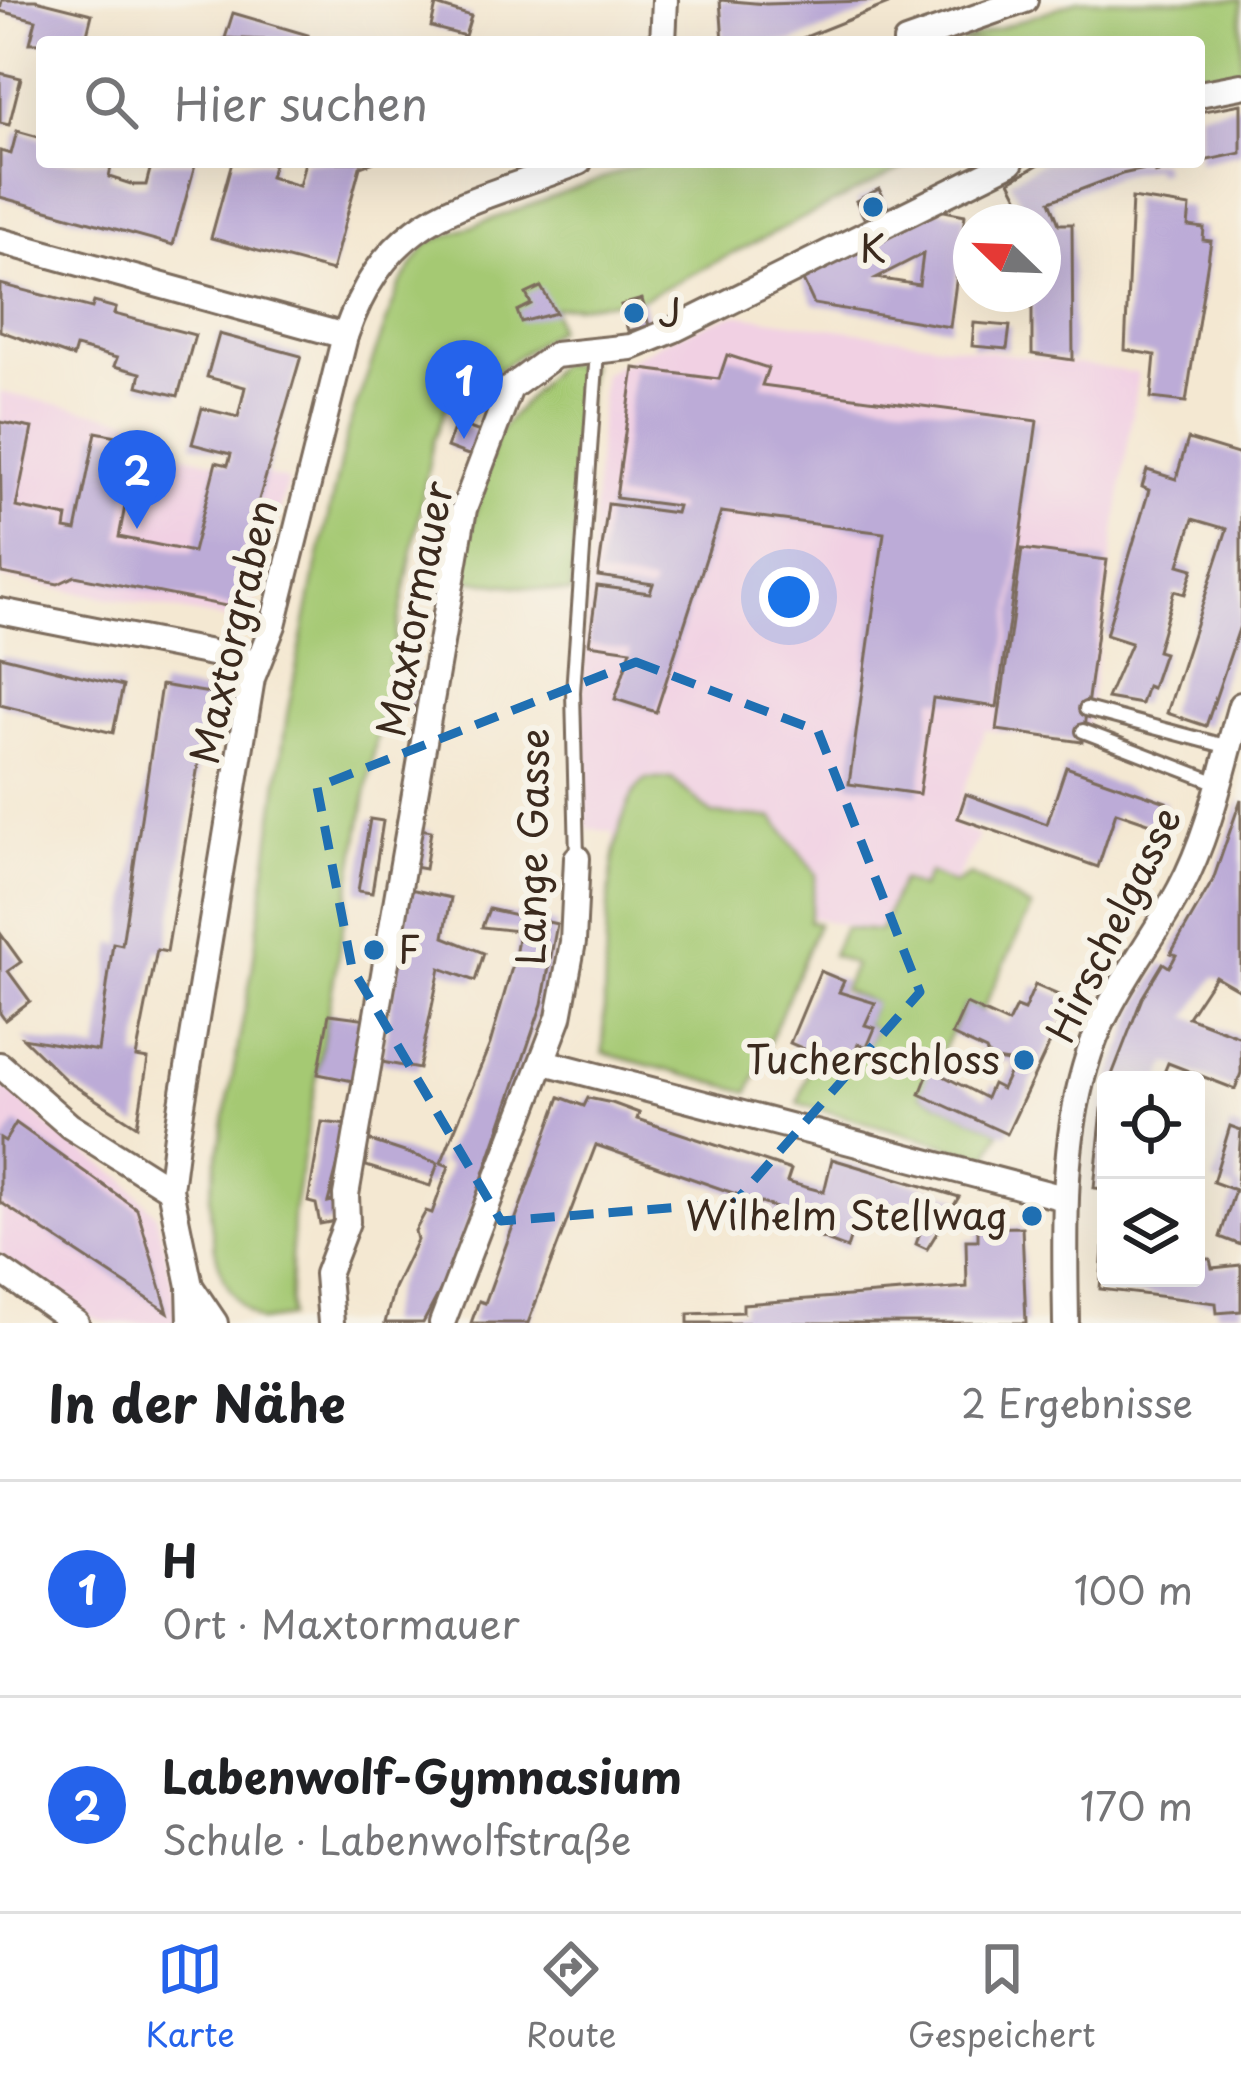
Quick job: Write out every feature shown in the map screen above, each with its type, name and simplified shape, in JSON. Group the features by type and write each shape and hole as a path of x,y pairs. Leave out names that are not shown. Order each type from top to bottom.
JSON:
{"street":[{"path":"663,36 664,0"},
{"path":"923,36 1025,0"},
{"path":"1205,93 1241,86"},
{"name":"Maxtorgraben","path":"191,1323 190,1286 170,1190 257,662 273,625 345,336 358,299 395,244 454,206 562,168"},
{"name":"Maxtormauer","path":"331,1323 327,1274 346,1222 346,1195 464,509 510,388 555,355 631,347 673,330 999,168"},
{"path":"0,241 345,336"},
{"path":"0,611 257,662"},
{"name":"Hirschelgasse","path":"1066,1323 1064,1198 1079,1093 1096,1032 1123,977 1180,890 1241,705"},
{"name":"Lange Gasse","path":"442,1323 544,1062 568,975 577,858"},
{"path":"544,1062 1064,1198"},
{"path":"0,1065 70,1126 170,1190"},
{"path":"0,1270 64,1320"},
{"path":"190,1286 215,1323"}],"lane":[{"name":"Lange Gasse","path":"577,858 573,692 597,351"},
{"path":"1086,710 1228,747"},
{"path":"1083,731 1218,783"}],"highlighted area":[{"path":"636,662 818,731 920,992 734,1203 501,1221 352,968 317,787"}],"shaded area":[{"path":"734,314 1138,373 1085,741 985,730 953,823 979,836 954,884 930,873 922,888 901,880 888,922 874,933 613,865 614,832 586,828 580,719 603,374 672,337"},
{"path":"0,392 161,426 157,448 288,480 248,623 0,578"},
{"path":"0,1081 55,1133 123,1178 156,1215 182,1323 110,1323 83,1315 0,1256"}],"green space":[{"path":"1079,0 1241,0 1241,72 1205,76 1205,36 976,36"},
{"path":"631,168 903,168 642,299 554,308 557,329 488,377 462,367 433,441 368,783 293,1213 289,1317 260,1321 226,1282 212,1231 210,1196 252,971 287,715 348,429 399,287 427,243"},
{"path":"557,364 589,364 571,593 458,579 496,435"},
{"path":"646,779 672,779 712,814 773,818 816,874 809,921 818,924 749,1092 603,1053 613,866 631,799"},
{"path":"929,873 954,884 970,875 1031,908 982,1011 965,1005 920,1094 1000,1131 988,1157 798,1103 816,1048 849,1064 858,1044 867,1047 875,1029 865,1025 874,1003 843,990 854,965 832,955 844,928 880,931 901,880 921,888"}],"building":[{"path":"2,0 36,0 92,14 86,36 36,36 36,43 30,43 36,20 0,11"},
{"path":"720,0 766,4 898,0 808,36 723,36"},
{"path":"436,5 471,16 465,36 431,27"},
{"path":"233,13 308,35 308,36 226,36"},
{"path":"0,73 21,78 9,125 0,123"},
{"path":"1241,104 1241,153 1205,161 1205,111"},
{"path":"17,131 36,136 36,168 111,168 109,177 146,185 150,168 194,168 173,245 0,197 0,151 11,154"},
{"path":"230,168 272,168 270,177 299,186 304,168 360,168 332,271 211,238"},
{"path":"1033,168 1149,168 1122,174 1051,204 1022,204 1010,181"},
{"name":"K","path":"879,189 889,210 866,222 856,201"},
{"path":"1132,198 1190,207 1188,226 1204,228 1203,240 1211,241 1186,402 1151,398 1155,355 1125,350"},
{"path":"934,209 953,213 950,327 814,304 801,276","holes":["923,254 919,285 876,278"]},
{"path":"1061,224 1072,224 1073,360 1032,354 1032,312 1061,312"},
{"path":"0,284 92,308 94,302 116,308 114,314 195,335 178,396 138,386 141,373 114,366 117,358 76,347 73,357 0,331"},
{"path":"541,287 556,313 521,322 517,311 531,304 526,294"},
{"name":"J","path":"642,299 649,326 628,331 621,305"},
{"path":"974,323 1010,326 1007,349 972,346"},
{"path":"219,334 301,356 241,561 248,562 236,608 75,576 58,584 2,573 0,422 32,428 16,507 67,517 65,529 76,531 96,432 138,440 119,537 193,552 216,462 228,465 231,454 192,444 202,408 238,417 245,387 207,377"},
{"path":"727,355 768,368 762,385 1037,421 997,707 933,698 919,794 849,784 884,533 721,512 656,712 615,699 631,650 589,644 597,586 650,593 653,584 598,576 608,504 676,513 678,506 616,498 634,368 719,379"},
{"path":"456,423 480,432 471,456 447,447"},
{"path":"1188,439 1241,455 1241,623 1206,726 1167,713 1227,529 1193,519 1179,565 1193,569 1185,594 1174,591 1157,651 1164,653 1152,688 1147,686 1141,704 1107,698 1131,643 1106,635 1149,490 1142,487 1147,470 1176,479"},
{"path":"1022,549 1107,560 1082,742 997,730"},
{"path":"0,656 123,686 113,733 0,705"},
{"path":"404,679 428,683 423,708 400,704"},
{"path":"161,685 210,693 167,952 157,950 136,1057 148,1059 137,1126 67,1081 23,1038 98,1051 113,943 122,945"},
{"path":"1066,767 1166,802 1157,826 1116,812 1098,867 958,818 966,794 1047,824"},
{"path":"1241,799 1241,991 1215,976 1188,1017 1241,1037 1241,1073 1235,1089 1205,1077 1205,1071 1168,1063 1165,1071 1114,1071 1142,998 1163,963 1169,967 1173,961 1176,955 1171,953 1213,880"},
{"path":"370,819 383,821 372,893 358,891"},
{"path":"420,829 431,831 425,869 414,867"},
{"path":"410,889 451,898 444,937 484,953 475,981 440,968 419,1069 382,1062"},
{"path":"489,909 557,924 542,1004 451,1270 423,1323 385,1323 394,1288 417,1240 415,1231 426,1211 432,1213 449,1166 441,1163 490,1044 515,957 519,931 482,927"},
{"path":"0,933 21,962 8,971 30,1001 5,1020 0,1013"},
{"path":"820,971 844,981 839,992 875,1003 865,1025 875,1028 870,1040 867,1047 858,1044 849,1065 816,1048 813,1053 790,1043"},
{"name":"Tucherschloss","path":"1035,985 1070,1000 1007,1134 920,1094 930,1069 986,1098 992,1084 1002,1089 1014,1063 990,1059 986,1051 952,1035 966,1004 1008,1023 1016,1007 1024,1010"},
{"path":"329,1014 368,1019 358,1082 318,1074"},
{"path":"560,1097 584,1106 588,1098 612,1103 639,1113 637,1119 791,1170 787,1182 824,1192 832,1159 959,1197 927,1249 916,1244 923,1224 861,1205 847,1248 773,1220 776,1208 596,1145 528,1323 471,1323 479,1301 485,1303"},
{"path":"322,1122 348,1125 328,1202 337,1200 341,1220 320,1224 316,1204 308,1202"},
{"path":"16,1123 137,1209 168,1312 0,1202 0,1138 5,1141"},
{"path":"1230,1126 1241,1130 1237,1185 1241,1187 1241,1245 1220,1237 1235,1190 1213,1182"},
{"path":"368,1140 438,1163 430,1186 366,1166"},
{"path":"1022,1227 1026,1323 688,1323 688,1314 743,1312 743,1304 967,1287 966,1240 978,1240 978,1228"},
{"path":"1205,1259 1210,1259 1212,1268 1241,1265 1241,1311 1217,1313 1216,1303 1100,1289 1205,1287"}],"place":[{"name":"K","path":"873,207"},
{"name":"J","path":"634,313"},
{"name":"H","path":"464,439"},
{"name":"Labenwolf-Gymnasium","path":"137,529"},
{"name":"F","path":"374,950"},
{"name":"Tucherschloss","path":"1024,1060"},
{"name":"Wilhelm Stellwag","path":"1032,1216"}]}
